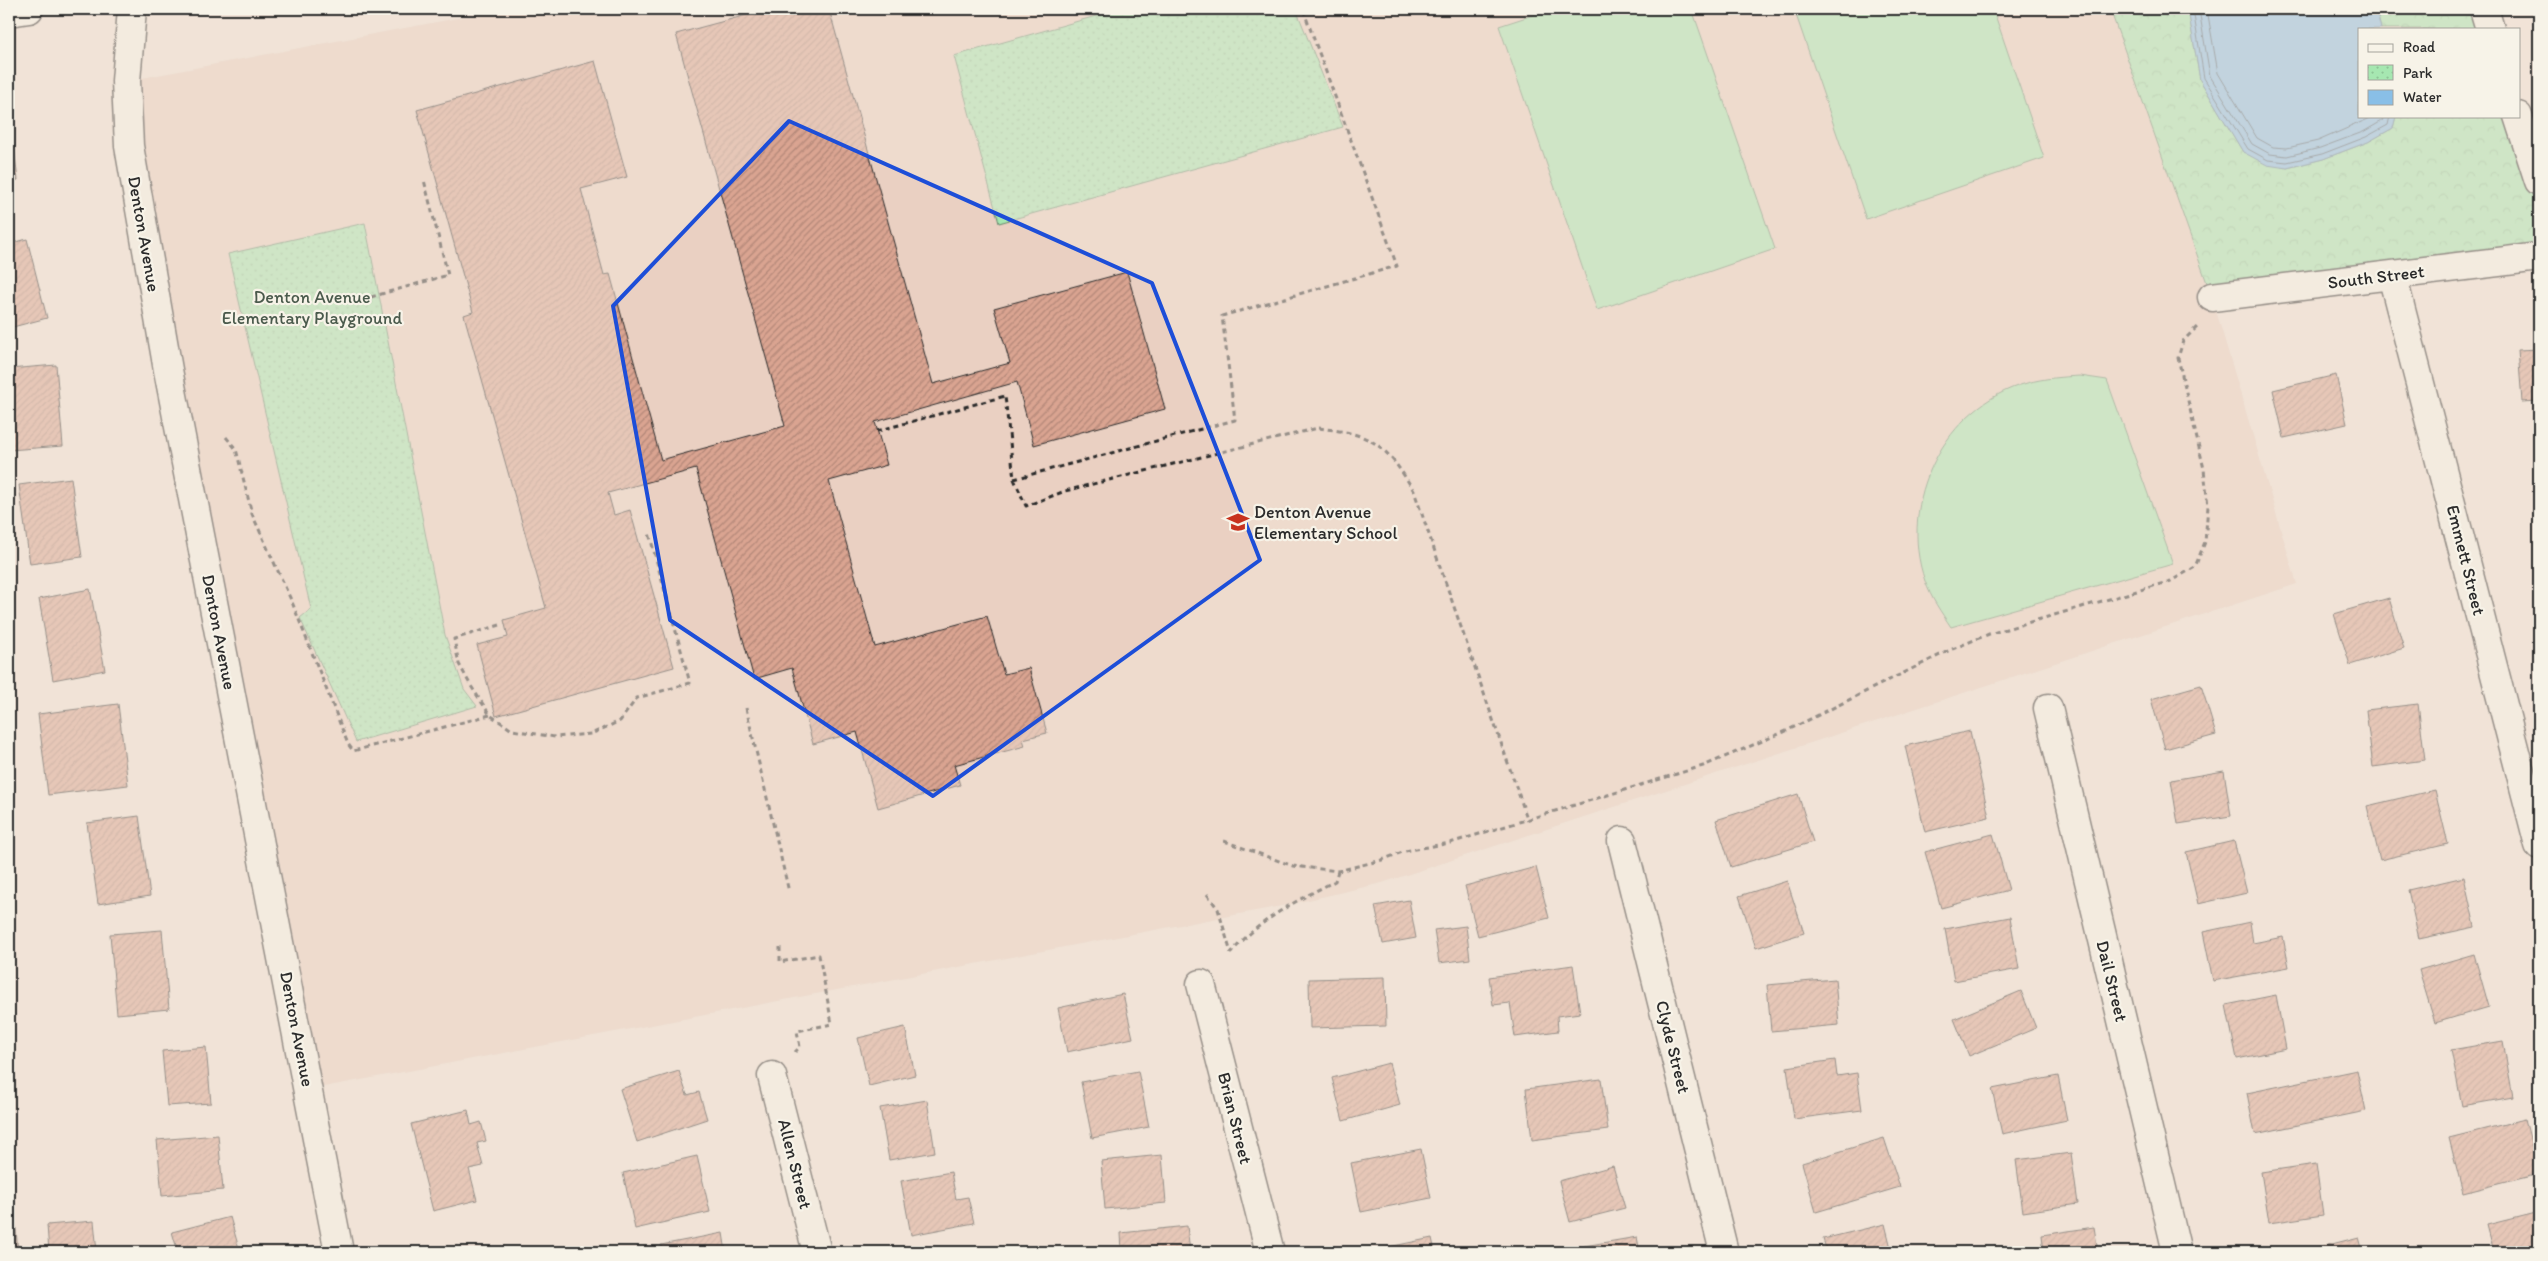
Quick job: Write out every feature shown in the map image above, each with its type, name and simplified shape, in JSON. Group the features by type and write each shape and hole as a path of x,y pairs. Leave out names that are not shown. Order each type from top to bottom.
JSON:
{"street":[{"path":"9,12 29,9"},
{"name":"Denton Avenue","path":"132,9 126,81 129,146 168,370 339,1252"},
{"path":"2484,9 2490,28"},
{"path":"2519,118 2539,182"},
{"name":"South Street","path":"2212,297 2539,257"},
{"name":"Emmett Street","path":"2392,275 2539,845"},
{"name":"Dail Street","path":"2048,708 2177,1252"},
{"name":"Clyde Street","path":"1622,842 1724,1252"},
{"name":"Brian Street","path":"1201,984 1270,1252"},
{"name":"Allen Street","path":"772,1076 817,1252"}],"path":[{"path":"1014,479 1235,420 1222,316 1397,266 1303,9"},
{"path":"371,297 448,275 424,180"},
{"path":"1224,841 1293,866 1338,872 1382,860 1405,851 1450,843 1528,821 1703,766 1784,732 1950,650 1989,634 2171,581 2194,567 2205,542 2208,506 2204,469 2178,358 2183,341 2197,329 2212,297"},
{"path":"877,431 1005,396 1014,479 1026,506 1064,491 1318,428 1350,431 1378,443 1394,460 1414,491 1528,821"},
{"path":"226,437 236,448 252,514 292,602 348,744 354,751 490,715"},
{"path":"500,625 454,639 460,664 471,686 490,715 512,730 555,738 591,734 620,722 637,698 690,683 649,533"},
{"path":"746,708 789,892"},
{"path":"1206,894 1218,909 1231,953 1247,934 1287,905 1335,882 1338,872"},
{"path":"772,1076 800,1047 797,1031 832,1024 819,955 780,962 780,947"}],"highlighted area":[{"path":"789,121 1152,283 1260,560 933,796 670,620 613,306"}],"shaded area":[{"name":"Denton Avenue Elementary School","path":"505,9 2110,9 2212,297 2297,584 1382,883 1287,905 308,1090 126,81"}],"green space":[{"path":"1121,9 1296,9 1343,127 999,223 954,56"},
{"path":"1551,9 1692,9 1775,249 1597,310 1499,26"},
{"path":"1794,9 1993,9 2044,158 1866,219"},
{"path":"2110,9 2188,9 2200,80 2243,152 2287,168 2323,159 2368,142 2393,128 2396,118 2519,118 2539,181 2539,257 2212,297"},
{"path":"2376,9 2484,9 2490,28 2381,28"},
{"name":"Denton Avenue Elementary Playground","path":"365,223 445,635 464,689 477,706 356,742 300,618 311,609 228,254"},
{"path":"2080,376 2107,380 2173,564 1951,627 1936,605 1927,587 1918,551 1918,520 1923,489 1935,461 1951,434 1973,412 1998,395 2034,381"}],"water":[{"path":"2188,9 2376,9 2381,28 2358,28 2358,118 2396,118 2393,128 2368,142 2323,159 2287,168 2267,165 2243,152 2200,80"}],"building":[{"path":"769,9 829,9 933,384 1010,363 994,308 1127,272 1165,409 1034,445 1017,382 875,422 887,465 829,481 875,647 987,616 1004,674 1029,668 1047,733 1023,739 1025,746 954,765 960,785 878,808 857,732 813,744 792,668 754,679 696,469 608,493 614,515 630,510 674,667 496,716 477,645 508,637 504,620 546,608 464,315 473,312 417,110 595,61 627,177 581,189 604,275 610,274 661,460 785,426 676,34"},
{"path":"9,107 18,180 9,181"},
{"path":"27,239 47,318 9,328 9,244"},
{"path":"2539,349 2539,401 2522,402 2518,350"},
{"path":"56,365 63,446 9,450 9,369"},
{"path":"2336,375 2347,424 2284,438 2273,390"},
{"path":"2539,444 2539,471 2536,445"},
{"path":"71,478 82,557 30,564 19,485"},
{"path":"90,589 105,670 53,680 39,599"},
{"path":"2389,598 2404,648 2350,665 2334,614"},
{"path":"2201,685 2216,735 2165,749 2151,699"},
{"path":"118,704 128,785 48,795 38,714"},
{"path":"2418,704 2425,760 2373,767 2366,710"},
{"path":"1970,731 1989,817 1925,832 1905,746"},
{"path":"2224,771 2231,816 2178,824 2171,780"},
{"path":"2435,790 2448,844 2380,860 2367,806"},
{"path":"1798,794 1813,842 1731,867 1716,820"},
{"path":"139,816 150,896 98,904 87,823"},
{"path":"1993,834 2009,890 1941,908 1925,852"},
{"path":"2234,841 2247,893 2198,904 2186,852"},
{"path":"1536,867 1549,918 1478,936 1465,886"},
{"path":"2464,877 2475,927 2419,939 2408,890"},
{"path":"1787,881 1804,933 1756,948 1739,896"},
{"path":"1409,900 1416,938 1383,944 1375,906"},
{"path":"2010,917 2019,969 1954,981 1945,929"},
{"path":"2250,922 2253,943 2283,937 2289,967 2213,981 2203,932"},
{"path":"1466,926 1470,959 1439,963 1434,930"},
{"path":"162,930 169,1009 117,1014 110,934"},
{"path":"2474,954 2489,1007 2435,1023 2419,970"},
{"path":"1573,965 1580,1013 1557,1016 1558,1031 1515,1037 1510,1003 1493,1005 1489,977"},
{"path":"1385,977 1386,1026 1310,1028 1309,979"},
{"path":"1835,979 1839,1025 1771,1031 1767,985"},
{"path":"2021,991 2036,1028 1969,1056 1954,1019"},
{"path":"1123,994 1133,1038 1067,1052 1058,1008"},
{"path":"2276,995 2286,1049 2237,1059 2226,1005"},
{"path":"905,1027 915,1075 869,1086 858,1038"},
{"path":"2503,1041 2513,1097 2462,1106 2451,1050"},
{"path":"206,1047 211,1103 167,1106 162,1051"},
{"path":"1835,1060 1837,1076 1857,1073 1862,1110 1794,1119 1787,1067"},
{"path":"1389,1063 1400,1105 1343,1121 1332,1078"},
{"path":"2357,1070 2366,1111 2255,1134 2247,1093"},
{"path":"679,1071 687,1095 699,1092 707,1119 637,1142 620,1089"},
{"path":"1138,1071 1149,1127 1092,1138 1081,1082"},
{"path":"2058,1076 2067,1120 2002,1134 1992,1089"},
{"path":"1601,1079 1608,1130 1532,1140 1526,1089"},
{"path":"927,1100 935,1152 889,1160 880,1108"},
{"path":"468,1110 471,1125 481,1122 486,1141 477,1143 483,1166 469,1169 477,1200 433,1211 411,1124"},
{"path":"2525,1119 2539,1174 2463,1193 2449,1138"},
{"path":"218,1135 223,1190 162,1196 157,1140"},
{"path":"1884,1138 1900,1187 1816,1212 1802,1163"},
{"path":"1421,1149 1431,1198 1361,1212 1351,1163"},
{"path":"2071,1153 2078,1204 2023,1212 2016,1160"},
{"path":"1162,1155 1166,1203 1105,1209 1101,1161"},
{"path":"697,1156 710,1212 635,1229 623,1173"},
{"path":"2316,1164 2323,1215 2269,1223 2261,1172"},
{"path":"1613,1166 1625,1208 1570,1222 1559,1181"},
{"path":"951,1172 956,1199 968,1197 974,1223 911,1235 901,1181"},
{"path":"9,1207 14,1207 18,1252 9,1252"},
{"path":"2539,1212 2539,1252 2494,1252 2487,1225"},
{"path":"230,1217 240,1252 178,1252 172,1232"},
{"path":"94,1221 97,1252 49,1252 47,1225"},
{"path":"1885,1224 1892,1252 1827,1252 1823,1239"},
{"path":"1187,1226 1190,1252 1122,1252 1121,1233"},
{"path":"2094,1227 2098,1252 2044,1252 2042,1235"},
{"path":"723,1233 726,1252 662,1252 661,1245"},
{"path":"1637,1237 1640,1252 1585,1252 1584,1246"},
{"path":"2359,1237 2363,1252 2301,1252"},
{"path":"1432,1238 1435,1252 1374,1252 1374,1250"},
{"path":"979,1248 980,1252 957,1252"}],"place":[{"name":"Denton Avenue Elementary School","path":"1238,522"}]}
